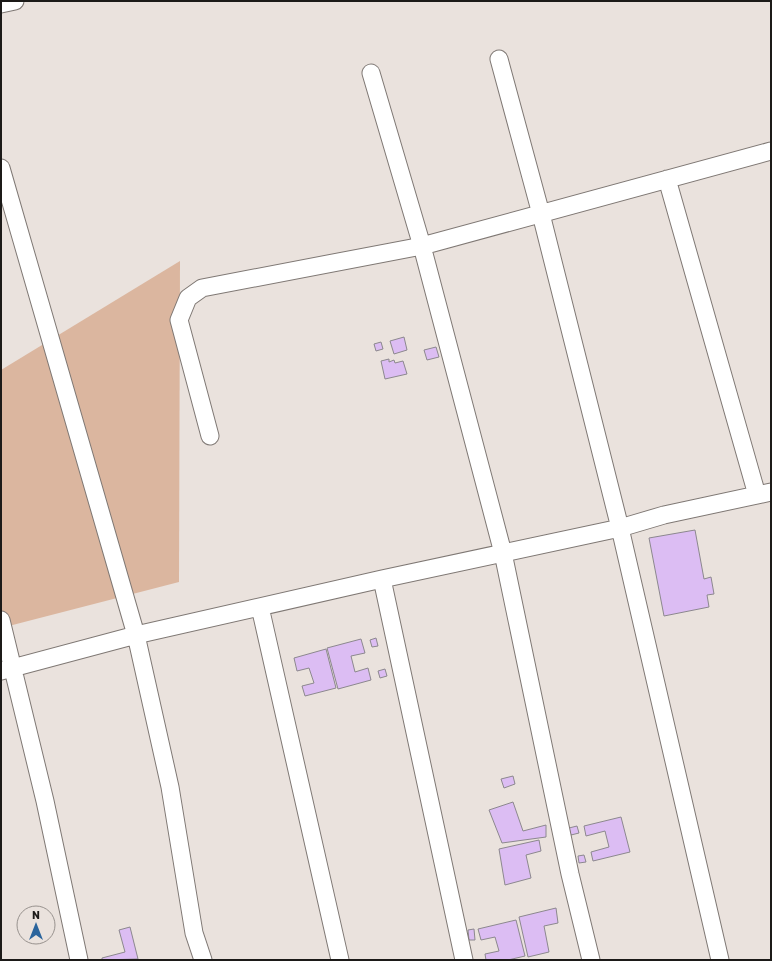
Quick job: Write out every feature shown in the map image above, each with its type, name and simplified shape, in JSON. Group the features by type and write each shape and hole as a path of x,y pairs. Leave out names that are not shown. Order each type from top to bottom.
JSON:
{"street":[{"path":"1,4 15,1"},
{"path":"498,59 541,214 620,528 720,960"},
{"path":"371,73 422,246 503,553 570,874 591,960"},
{"path":"210,436 180,320 188,298 202,288 422,246 771,151"},
{"path":"1,168 136,635 170,787 194,934 203,960"},
{"path":"7,669 136,635 382,579 620,528 664,515 764,494 667,179"},
{"path":"382,579 464,960"},
{"path":"260,607 340,960"},
{"path":"1,620 7,669 45,801 79,960"}],"shaded area":[{"path":"180,261 179,582 1,628 1,370"}],"building":[{"path":"404,337 407,350 394,354 390,341"},
{"path":"381,342 383,349 376,351 374,344"},
{"path":"436,347 439,357 427,360 424,350"},
{"path":"389,359 389,362 394,360 395,363 403,361 407,374 385,379 381,361"},
{"path":"695,530 704,579 711,577 714,594 707,595 709,607 664,616 649,538"},
{"path":"376,638 378,646 372,647 370,640"},
{"path":"361,639 365,653 351,656 355,672 368,668 371,680 338,689 327,648"},
{"path":"326,649 336,688 305,696 302,686 314,683 309,668 297,671 294,658"},
{"path":"385,669 387,676 380,678 378,671"},
{"path":"513,776 515,784 504,788 501,779"},
{"path":"513,802 523,831 546,825 546,837 502,843 489,810"},
{"path":"621,817 630,852 593,861 591,852 609,847 605,831 586,836 584,826"},
{"path":"577,826 579,833 571,835 569,828"},
{"path":"539,840 541,851 526,855 531,878 505,885 499,849"},
{"path":"584,855 586,862 579,863 578,856"},
{"path":"556,908 558,923 544,926 549,952 528,957 519,917"},
{"path":"516,920 525,956 508,960 486,960 485,954 499,951 495,937 481,940 478,929"},
{"path":"130,927 138,959 102,960 102,958 125,952 119,930"},
{"path":"474,929 475,940 469,940 468,930"}]}
